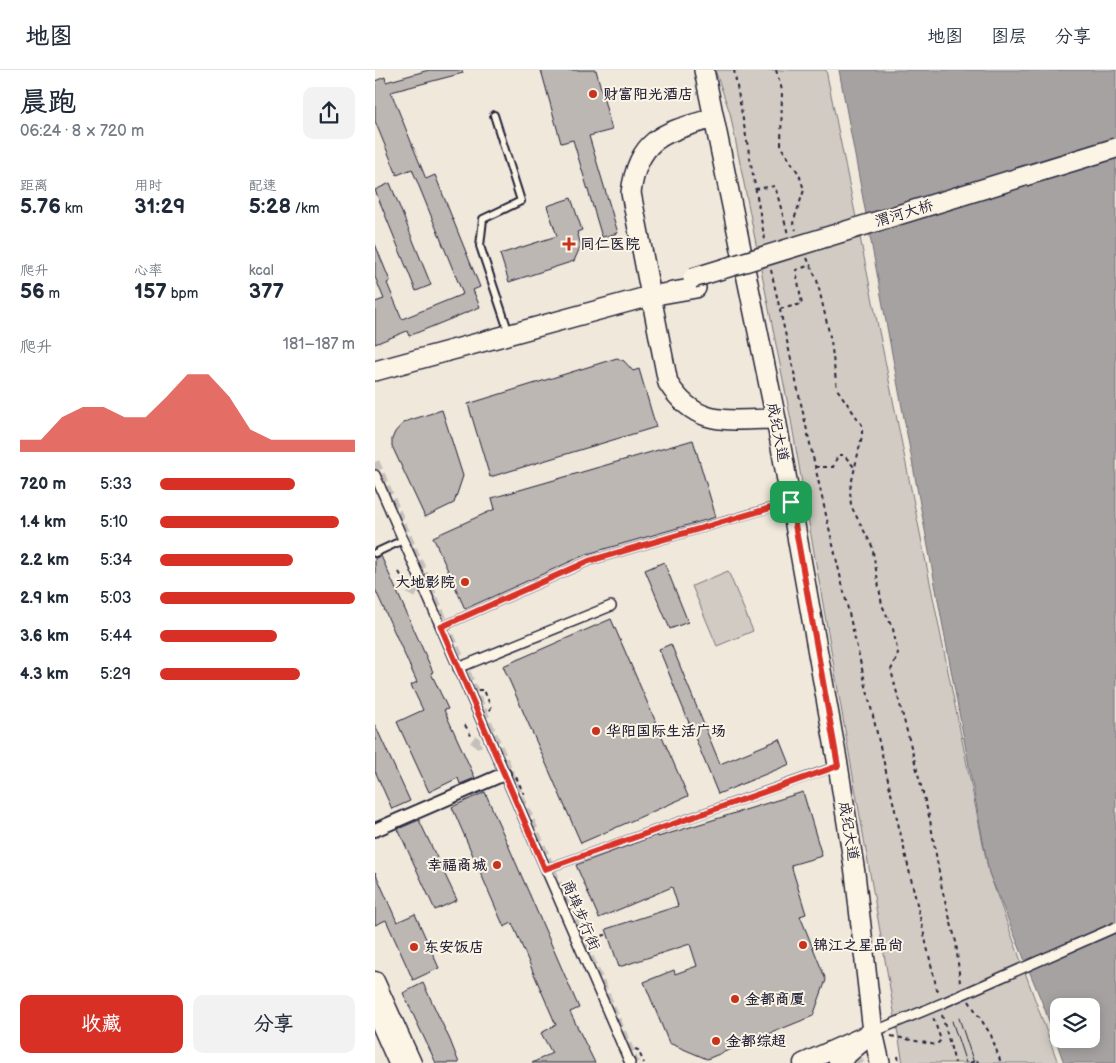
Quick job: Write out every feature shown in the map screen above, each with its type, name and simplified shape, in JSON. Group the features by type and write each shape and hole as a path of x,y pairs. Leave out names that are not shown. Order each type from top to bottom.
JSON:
{"main road":[{"name":"成纪大道","path":"704,70 776,419 838,766 855,873 873,1032 880,1063"},
{"path":"714,118 669,131 653,142 641,156 634,174 631,193 650,296 668,382 679,400 695,412 714,419 776,419"},
{"name":"渭河大桥","path":"694,283 1116,148"},
{"name":"渭河大桥","path":"694,283 1116,161"},
{"path":"375,371 694,283"},
{"path":"375,981 412,1063"},
{"path":"375,1011 398,1063"},
{"path":"803,1063 873,1032"},
{"path":"838,1063 873,1032"}],"street":[{"name":"商埠步行街","path":"375,475 630,1063"},
{"path":"458,668 611,606"},
{"path":"375,830 504,774"},
{"path":"873,1032 942,1006 1116,927"}],"lane":[{"path":"495,115 521,201 483,218 480,246 509,334"},
{"path":"441,627 589,561 791,502"},
{"path":"375,553 403,540"},
{"path":"545,869 838,766"}],"path":[{"path":"734,70 765,243"},
{"path":"755,189 775,186 788,235 796,231"},
{"path":"770,262 815,467 955,1063"},
{"path":"780,310 802,304 796,270 811,265"},
{"path":"837,389 862,425 862,436 850,490 851,506 872,546 882,605 893,628 898,654 891,670 930,820 942,889 956,942 960,982 963,988"},
{"path":"815,467 833,467 838,455 844,455 854,467"},
{"path":"399,572 409,590"},
{"path":"465,725 473,739"},
{"path":"578,944 608,934"},
{"path":"966,994 991,1035 1001,1063"},
{"path":"873,1032 935,1046 941,1040 933,1016"},
{"path":"898,1056 899,1063"},
{"path":"970,1063 977,1060 978,1063"}],"shaded area":[{"path":"715,70 826,70 989,873 1050,1041 1050,1048 1053,1048 1058,1063 903,1063 791,420 730,113"},
{"path":"839,70 1116,70 1116,1063 1064,1063 1059,1048 1100,1048 1100,998 1050,998 1050,1024 989,873"},
{"path":"728,571 753,631 717,646 692,586"}],"building":[{"path":"429,70 462,70 463,73 391,92 426,179 435,175 480,287 473,290 480,307 409,336 407,331 375,344 375,302 384,299 375,277 375,244 390,281 387,283 402,319 463,294 412,169 397,175 375,121 375,81 385,77 386,82"},
{"path":"541,70 596,70 612,130 589,136 618,233 602,237 573,140 561,143"},
{"path":"390,183 431,285 416,291 375,190"},
{"path":"571,198 582,230 577,232 581,245 574,261 509,282 500,254 557,236 547,206"},
{"path":"617,358 624,361 633,371 639,369 656,427 490,477 468,404"},
{"path":"442,410 463,476 454,503 425,517 392,446 392,439 395,432 404,422"},
{"path":"693,440 716,517 587,554 465,609 433,537 495,509 492,498"},
{"path":"381,556 433,672 431,673 448,709 444,710 475,778 460,784 458,778 429,792 397,722 423,710 411,685 417,682 375,589 375,558"},
{"path":"664,562 688,622 670,629 645,570"},
{"name":"华阳国际生活广场","path":"611,619 688,796 581,843 503,666"},
{"path":"671,644 720,764 780,739 790,764 718,794 659,649"},
{"path":"375,725 410,801 392,809 375,771"},
{"name":"幸福商城","path":"485,792 579,1008 570,1012 595,1063 532,1063 552,1053 541,1033 556,1025 512,923 504,927 452,807"},
{"path":"803,792 822,856 791,865 806,914 800,916 826,980 813,1016 707,1059 669,1043 644,982 674,970 675,974 697,966 690,944 619,967 606,929 678,906 672,887 599,918 576,865 657,835 658,837"},
{"path":"419,820 457,900 435,910 398,829"},
{"name":"东安饭店","path":"375,872 397,922 415,914 439,968 413,980 386,920 375,925"},
{"path":"423,983 459,1063 436,1063 403,993"}],"tunnel":[{"path":"375,462 635,1063"},
{"path":"409,590 418,594 432,591"},
{"path":"473,739 478,743 495,737"},
{"path":"853,1050 855,1049 860,1063"}],"tram line":[{"path":"959,1018 974,1063"},
{"path":"952,1021 966,1063"}],"place":[{"name":"财富阳光酒店","path":"593,94"},
{"name":"同仁医院","path":"569,244"},
{"name":"大地影院","path":"465,582"},
{"name":"华阳国际生活广场","path":"596,731"},
{"name":"幸福商城","path":"497,865"},
{"name":"锦江之星品尚","path":"803,945"},
{"name":"东安饭店","path":"414,947"},
{"name":"金都商厦","path":"735,999"},
{"name":"金都综超","path":"716,1041"}],"route":[{"path":"791,502 838,766 545,869 441,627 589,561 791,502"}]}
